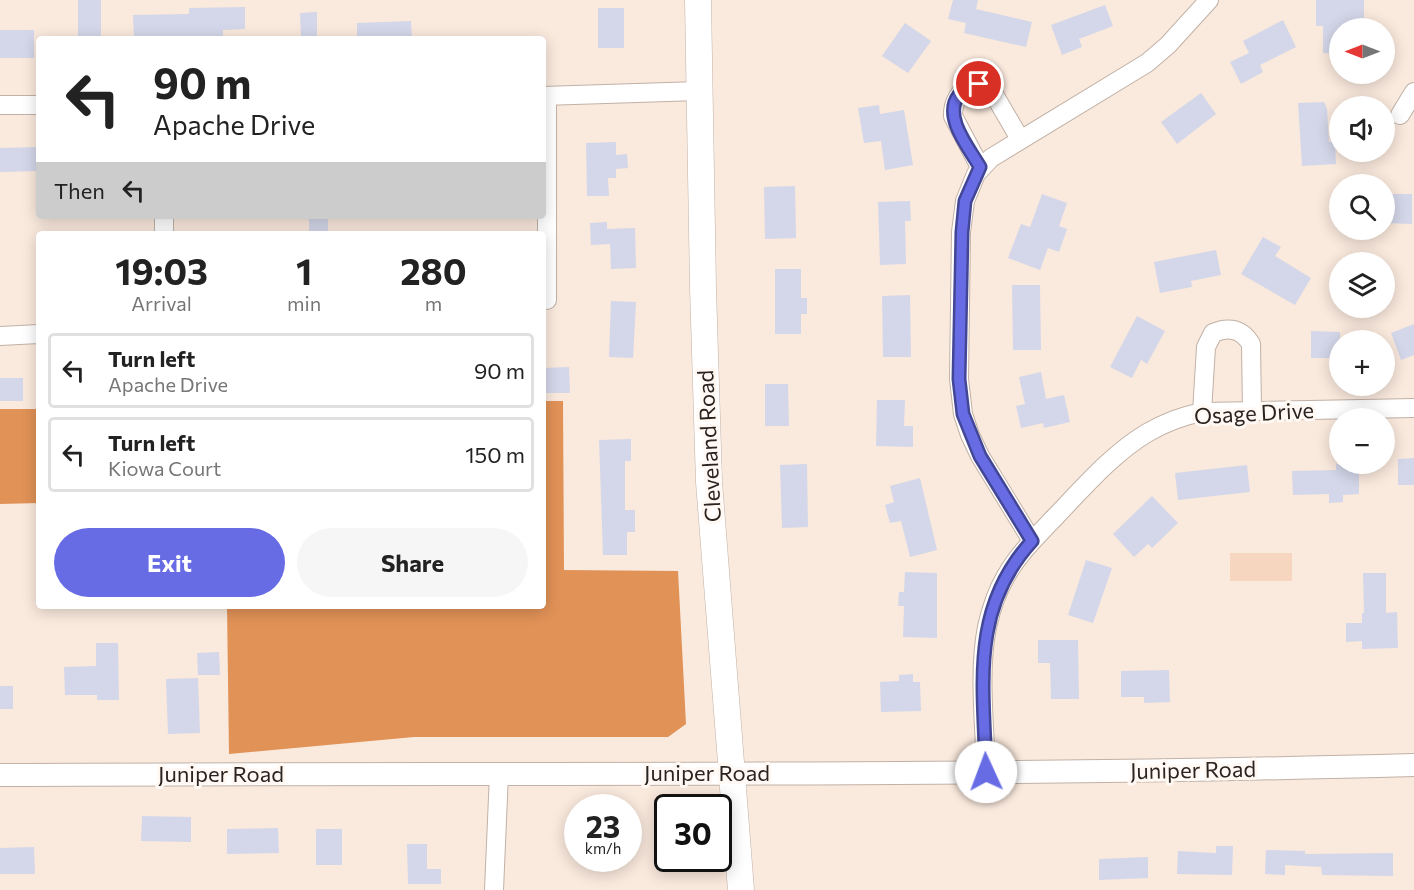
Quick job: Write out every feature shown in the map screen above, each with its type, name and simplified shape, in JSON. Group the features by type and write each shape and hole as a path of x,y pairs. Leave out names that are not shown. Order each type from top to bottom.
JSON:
{"main road":[{"name":"Cleveland Road","path":"698,0 709,482 730,773 741,890"}],"street":[{"path":"1032,541 980,456 963,414 959,379 962,232 965,201 980,167 1020,139 1147,63 1168,45 1209,0"},
{"path":"980,167 953,116 953,107 963,90 972,84 979,84 992,91 1020,139"},
{"path":"546,96 699,91"},
{"path":"1400,115 1414,92"},
{"path":"0,105 36,105"},
{"path":"546,198 547,300"},
{"path":"1202,412 1206,347 1213,333 1227,329 1235,330 1246,336 1251,344 1252,410"},
{"path":"0,336 36,334"},
{"name":"Osage Drive","path":"986,772 983,665 988,624 996,596 1019,556 1032,541 1087,484 1127,447 1170,421 1202,412 1414,408"},
{"name":"Juniper Road","path":"0,775 986,772 1233,770 1414,765"},
{"path":"494,890 499,774"}],"shaded area":[{"path":"546,401 563,401 564,570 678,571 686,724 668,737 414,737 229,754 227,609 546,609"},
{"path":"0,409 36,409 36,503 0,504"},
{"path":"1230,553 1292,553 1292,581 1230,581"}],"building":[{"path":"78,0 101,0 101,36 78,36"},
{"path":"953,0 978,0 976,9 1032,22 1026,47 964,33 966,23 948,19"},
{"path":"1316,0 1364,0 1364,18 1329,18 1329,53 1323,53 1323,26 1316,26"},
{"path":"1105,5 1113,26 1079,39 1082,47 1062,55 1051,25"},
{"path":"245,7 245,29 223,30 223,36 134,36 133,15 189,14 189,8"},
{"path":"598,8 624,8 624,48 598,48"},
{"path":"317,12 317,36 301,36 300,13"},
{"path":"1283,20 1296,47 1260,65 1263,72 1241,84 1230,62 1249,53 1243,41"},
{"path":"411,21 412,36 357,36 357,23"},
{"path":"905,23 931,41 908,73 882,56"},
{"path":"0,30 34,30 34,58 0,58"},
{"path":"1201,93 1216,114 1177,144 1161,122"},
{"path":"1324,102 1327,109 1329,162 1336,162 1336,164 1302,166 1298,103"},
{"path":"879,105 880,114 904,110 913,165 885,170 881,141 864,143 858,108"},
{"path":"616,142 616,155 627,154 628,168 616,169 616,178 608,178 609,196 587,196 586,143"},
{"path":"36,147 36,171 0,172 0,148"},
{"path":"795,186 796,238 765,239 764,187"},
{"path":"1042,194 1067,203 1059,226 1067,229 1059,252 1048,248 1040,270 1008,258 1021,224 1030,227"},
{"path":"1395,194 1412,194 1412,224 1395,223"},
{"path":"910,201 911,221 905,221 906,264 880,265 878,202"},
{"path":"309,219 328,219 328,231 309,231"},
{"path":"607,222 607,229 635,228 636,268 611,269 610,244 591,245 590,223"},
{"path":"1263,237 1281,247 1275,256 1311,278 1295,305 1241,274"},
{"path":"1216,250 1221,275 1191,281 1192,287 1160,293 1154,262"},
{"path":"775,269 801,269 801,298 807,298 807,314 801,314 801,334 775,334"},
{"path":"1012,285 1040,285 1041,350 1013,350"},
{"path":"910,295 911,357 883,357 882,296"},
{"path":"611,301 636,302 633,358 609,357"},
{"path":"1137,316 1165,331 1147,364 1141,360 1132,378 1110,367"},
{"path":"1414,324 1414,355 1401,360 1395,344 1395,331"},
{"path":"1311,331 1329,332 1329,358 1311,358"},
{"path":"569,367 570,393 546,393 546,368"},
{"path":"1041,372 1046,399 1064,395 1070,422 1044,428 1043,423 1021,428 1016,406 1025,404 1019,377"},
{"path":"0,378 23,378 23,401 0,401"},
{"path":"765,384 788,384 789,426 765,426"},
{"path":"877,400 905,400 904,426 913,426 913,447 876,446"},
{"path":"631,439 631,461 625,461 625,510 635,510 635,532 627,532 627,555 603,555 599,440"},
{"path":"1414,458 1414,485 1398,485 1398,459"},
{"path":"807,464 808,527 782,528 780,465"},
{"path":"1247,465 1250,492 1178,500 1175,473"},
{"path":"1329,470 1329,474 1359,474 1359,494 1343,495 1343,502 1329,503 1329,494 1293,495 1292,471"},
{"path":"920,478 937,550 910,557 901,521 890,523 885,505 894,502 890,486"},
{"path":"1152,496 1178,523 1152,548 1148,544 1134,557 1113,534"},
{"path":"1086,560 1112,568 1093,623 1068,615"},
{"path":"905,572 937,573 937,638 903,637 904,606 898,606 899,592 904,592"},
{"path":"1363,573 1386,573 1386,613 1397,612 1398,648 1362,649 1362,641 1346,642 1346,623 1362,623"},
{"path":"1038,640 1078,640 1079,699 1051,699 1050,663 1038,663"},
{"path":"96,643 118,643 119,700 97,700 97,695 65,695 64,667 96,666"},
{"path":"219,652 220,675 198,675 197,653"},
{"path":"1169,670 1170,702 1144,703 1144,697 1121,697 1121,671"},
{"path":"913,674 913,682 920,682 921,711 881,712 880,682 899,681 899,675"},
{"path":"198,678 200,733 168,734 166,679"},
{"path":"0,686 13,686 13,709 0,709"},
{"path":"142,816 191,817 191,842 141,841"},
{"path":"278,828 279,853 227,854 227,829"},
{"path":"316,829 342,829 342,865 316,865"},
{"path":"407,844 427,844 427,869 441,869 441,884 408,884"},
{"path":"1216,846 1233,846 1232,875 1177,874 1178,851 1216,853"},
{"path":"34,847 35,874 0,874 0,848"},
{"path":"1266,850 1305,851 1305,854 1393,853 1393,876 1322,875 1321,867 1285,865 1285,875 1265,874"},
{"path":"1148,857 1148,878 1099,880 1099,859"}],"route":[{"path":"979,84 972,84 963,90 953,107 953,116 957,125 980,167 965,201 962,232 959,379 963,414 980,456 1032,541 1006,576 996,596 988,624 983,665 986,772"}]}
